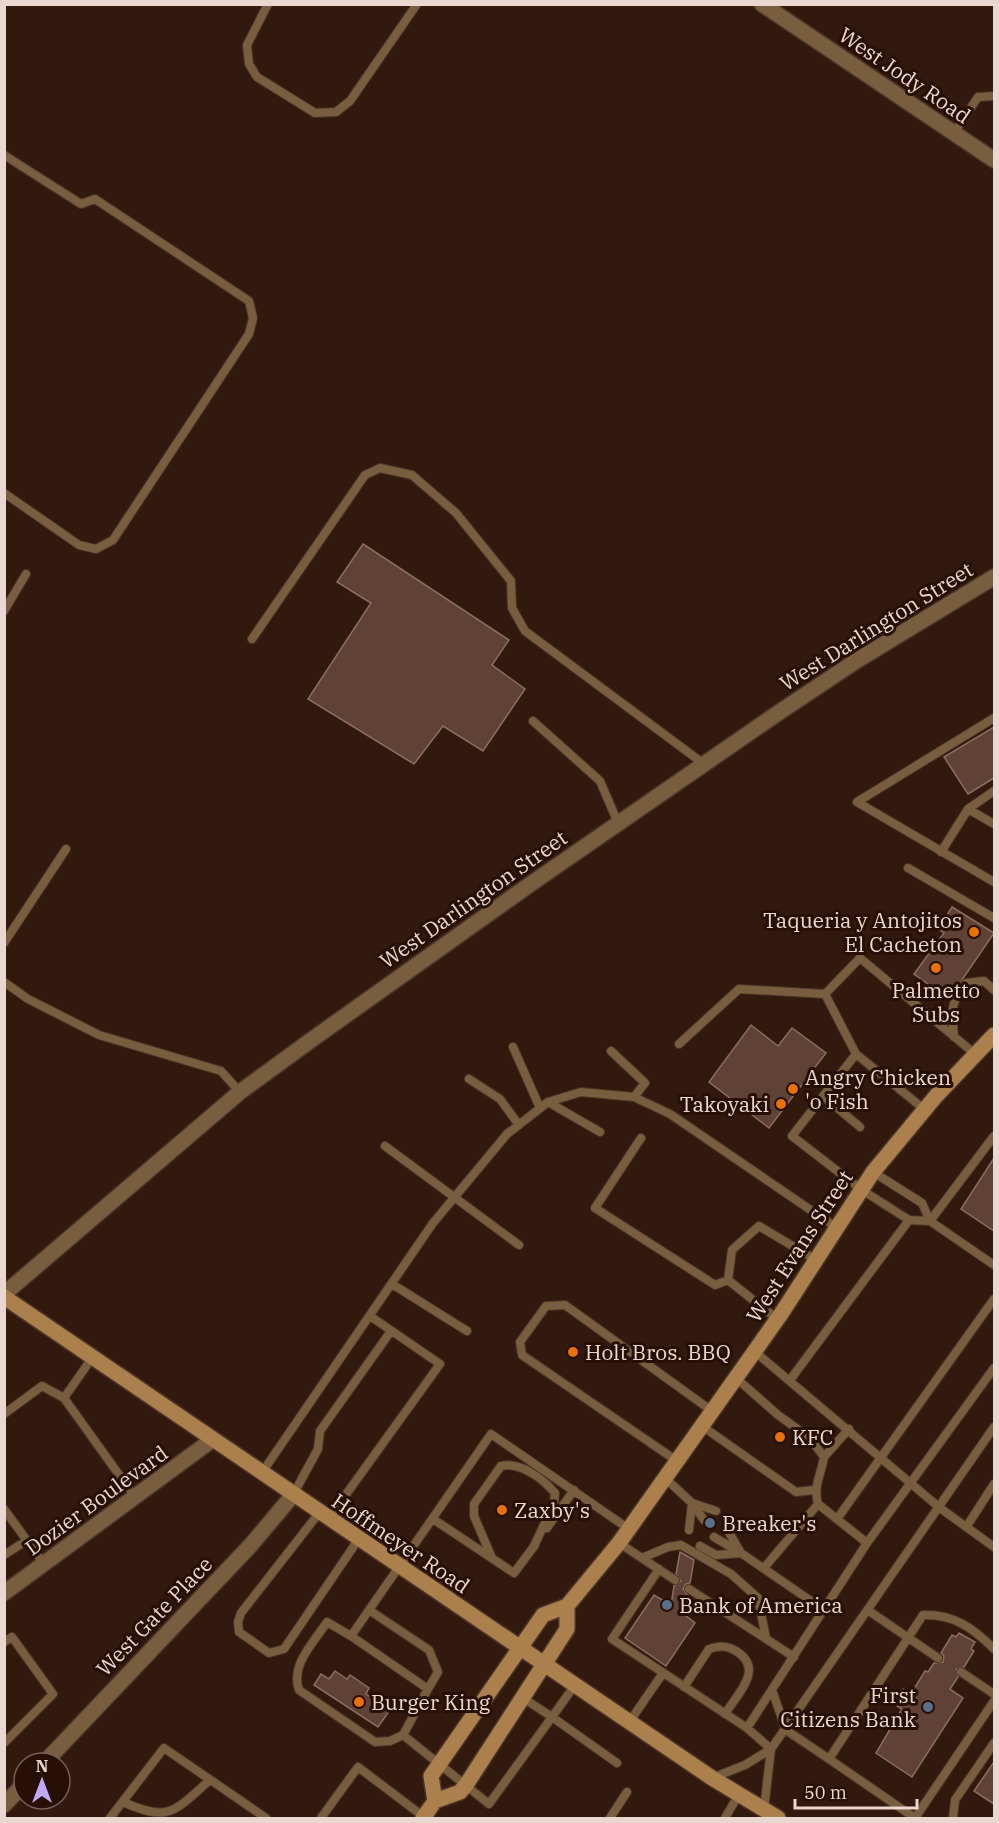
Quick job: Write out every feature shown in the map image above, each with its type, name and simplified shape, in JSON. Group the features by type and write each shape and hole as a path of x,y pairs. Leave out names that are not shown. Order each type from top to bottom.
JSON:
{"main road":[{"name":"West Evans Street","path":"435,1801 431,1776 543,1615 567,1606 619,1543 777,1319 873,1172 924,1109 994,1035"},
{"name":"Hoffmeyer Road","path":"4,1296 358,1540 630,1721 711,1778 740,1793 778,1818"},
{"path":"424,1818 435,1801 460,1792 466,1785 567,1629 567,1606"}],"street":[{"name":"West Jody Road","path":"762,4 994,160"},
{"name":"West Darlington Street","path":"4,1296 240,1092 704,764 856,661 994,577"},
{"name":"Dozier Boulevard","path":"4,1593 212,1440"},
{"name":"West Gate Place","path":"55,1751 250,1546 292,1495"}],"lane":[{"path":"268,4 247,45 249,64 257,77 315,113 336,112 350,101 417,4"},
{"path":"954,133 978,97 994,96"},
{"path":"4,155 81,204 95,200 124,218 249,301 254,318 249,334 113,540 96,549 79,545 4,493"},
{"path":"252,639 365,474 380,468 412,475 456,513 512,581 512,608 525,631 704,764"},
{"path":"4,611 26,574"},
{"path":"994,718 857,802 994,882"},
{"path":"533,721 600,781 618,823"},
{"path":"941,852 968,808 994,791"},
{"path":"968,808 994,824"},
{"path":"4,943 66,849"},
{"path":"908,868 994,918"},
{"path":"679,1044 739,989 825,994 860,958 975,1054"},
{"path":"954,1037 952,1003 958,992 966,983 984,981 994,990"},
{"path":"4,982 28,999 99,1035 221,1071 240,1092"},
{"path":"825,994 856,1054 924,1109"},
{"path":"513,1047 540,1108"},
{"path":"612,1051 645,1083 634,1097"},
{"path":"856,1054 792,1136 862,1190 909,1220 930,1221"},
{"path":"469,1079 500,1099 519,1125"},
{"path":"261,1474 433,1223 507,1134 548,1102 581,1092 634,1097 670,1114 837,1228"},
{"path":"823,1096 860,1127"},
{"path":"548,1102 600,1132"},
{"path":"930,1221 994,1136"},
{"path":"641,1138 595,1208 715,1285 728,1280"},
{"path":"385,1146 456,1196 519,1245"},
{"path":"873,1172 922,1203 930,1221 994,1265"},
{"path":"790,1380 909,1220"},
{"path":"728,1280 732,1251 759,1226 816,1260"},
{"path":"728,1280 777,1319"},
{"path":"392,1284 466,1331"},
{"path":"837,1519 994,1299"},
{"path":"677,1461 522,1355 520,1342 526,1333 546,1306 565,1305 712,1411"},
{"path":"358,1540 285,1649 268,1653 239,1632 238,1622 241,1613 324,1516 440,1364 370,1316"},
{"path":"292,1495 318,1449 320,1431 391,1330"},
{"path":"754,1351 940,1508 994,1547"},
{"path":"64,1398 92,1358"},
{"path":"747,1728 867,1543 994,1368"},
{"path":"736,1378 778,1416 810,1438 824,1457"},
{"path":"4,1414 42,1386 64,1398 135,1497"},
{"path":"702,1426 796,1492 814,1490"},
{"path":"711,1778 745,1766 771,1749 869,1611 994,1427"},
{"path":"849,1429 824,1457 822,1470 814,1490 818,1504 867,1543"},
{"path":"351,1636 490,1434 629,1528"},
{"path":"492,1558 474,1516 474,1504 501,1466 510,1464 523,1468 548,1484 555,1493 554,1504 533,1548"},
{"path":"664,1478 692,1503 704,1520"},
{"path":"967,1526 994,1484"},
{"path":"433,1519 514,1574 573,1490"},
{"path":"692,1503 716,1511"},
{"path":"689,1530 692,1503"},
{"path":"764,1568 818,1504"},
{"path":"4,1509 44,1564"},
{"path":"728,1528 741,1553"},
{"path":"714,1538 764,1568 824,1610"},
{"path":"4,1555 26,1541"},
{"path":"619,1543 675,1580"},
{"path":"642,1558 668,1547 681,1545 731,1574 758,1598 766,1638"},
{"path":"700,1546 716,1554 741,1553"},
{"path":"659,1569 612,1640 747,1728 771,1749"},
{"path":"690,1589 794,1657"},
{"path":"369,1610 429,1650 438,1672 403,1735 390,1741 375,1742 299,1690 295,1680 296,1669 327,1622 428,1689"},
{"path":"869,1611 938,1658"},
{"path":"829,1759 923,1615 945,1615 981,1636 994,1649"},
{"path":"4,1642 12,1637 53,1694 4,1743"},
{"path":"684,1687 710,1649 728,1646 736,1651 748,1660 751,1668 749,1677 725,1714"},
{"path":"961,1672 994,1694"},
{"path":"630,1721 663,1673"},
{"path":"403,1735 489,1804 575,1685"},
{"path":"772,1690 786,1730 915,1818 994,1701"},
{"path":"523,1698 617,1763"},
{"path":"952,1818 955,1800 994,1743"},
{"path":"110,1818 164,1748 266,1818"},
{"path":"764,1809 771,1749"},
{"path":"321,1818 358,1767 424,1818"},
{"path":"123,1802 145,1814 165,1816 210,1780"},
{"path":"610,1818 627,1792"},
{"path":"725,1818 740,1793"}],"building":[{"path":"363,544 509,640 492,665 525,689 483,751 443,726 414,764 308,699 371,603 337,582"},
{"path":"994,727 994,778 968,794 944,757"},
{"path":"952,907 994,933 949,999 914,974 944,933 938,929"},
{"path":"751,1025 778,1046 792,1028 826,1053 769,1128 709,1082"},
{"path":"994,1158 994,1231 961,1209"},
{"name":"Bank of America","path":"680,1552 694,1560 690,1583 686,1584 683,1589 688,1596 685,1615 695,1623 666,1666 625,1638 654,1595 671,1605 674,1586 681,1581 676,1574"},
{"name":"First Citizens Bank","path":"959,1633 975,1642 971,1649 974,1651 964,1667 956,1669 958,1677 950,1689 963,1698 912,1777 876,1753 902,1709 894,1704 903,1689 911,1694 925,1671 928,1672 934,1663 943,1662 944,1656 941,1653 952,1635 956,1637"},
{"name":"Burger King","path":"335,1671 347,1679 350,1675 369,1688 366,1694 390,1710 378,1727 314,1685 321,1674 329,1679"},
{"path":"994,1762 994,1804 974,1791"}],"place":[{"name":"Taqueria y Antojitos El Cacheton","path":"974,932"},
{"name":"Palmetto Subs","path":"936,968"},
{"name":"Angry Chicken 'o Fish","path":"793,1089"},
{"name":"Takoyaki","path":"781,1104"},
{"name":"Holt Bros. BBQ","path":"573,1352"},
{"name":"KFC","path":"780,1437"},
{"name":"Zaxby's","path":"502,1510"},
{"name":"Breaker's","path":"710,1523"},
{"name":"Bank of America","path":"667,1605"},
{"name":"Burger King","path":"359,1702"},
{"name":"First Citizens Bank","path":"928,1707"}]}
